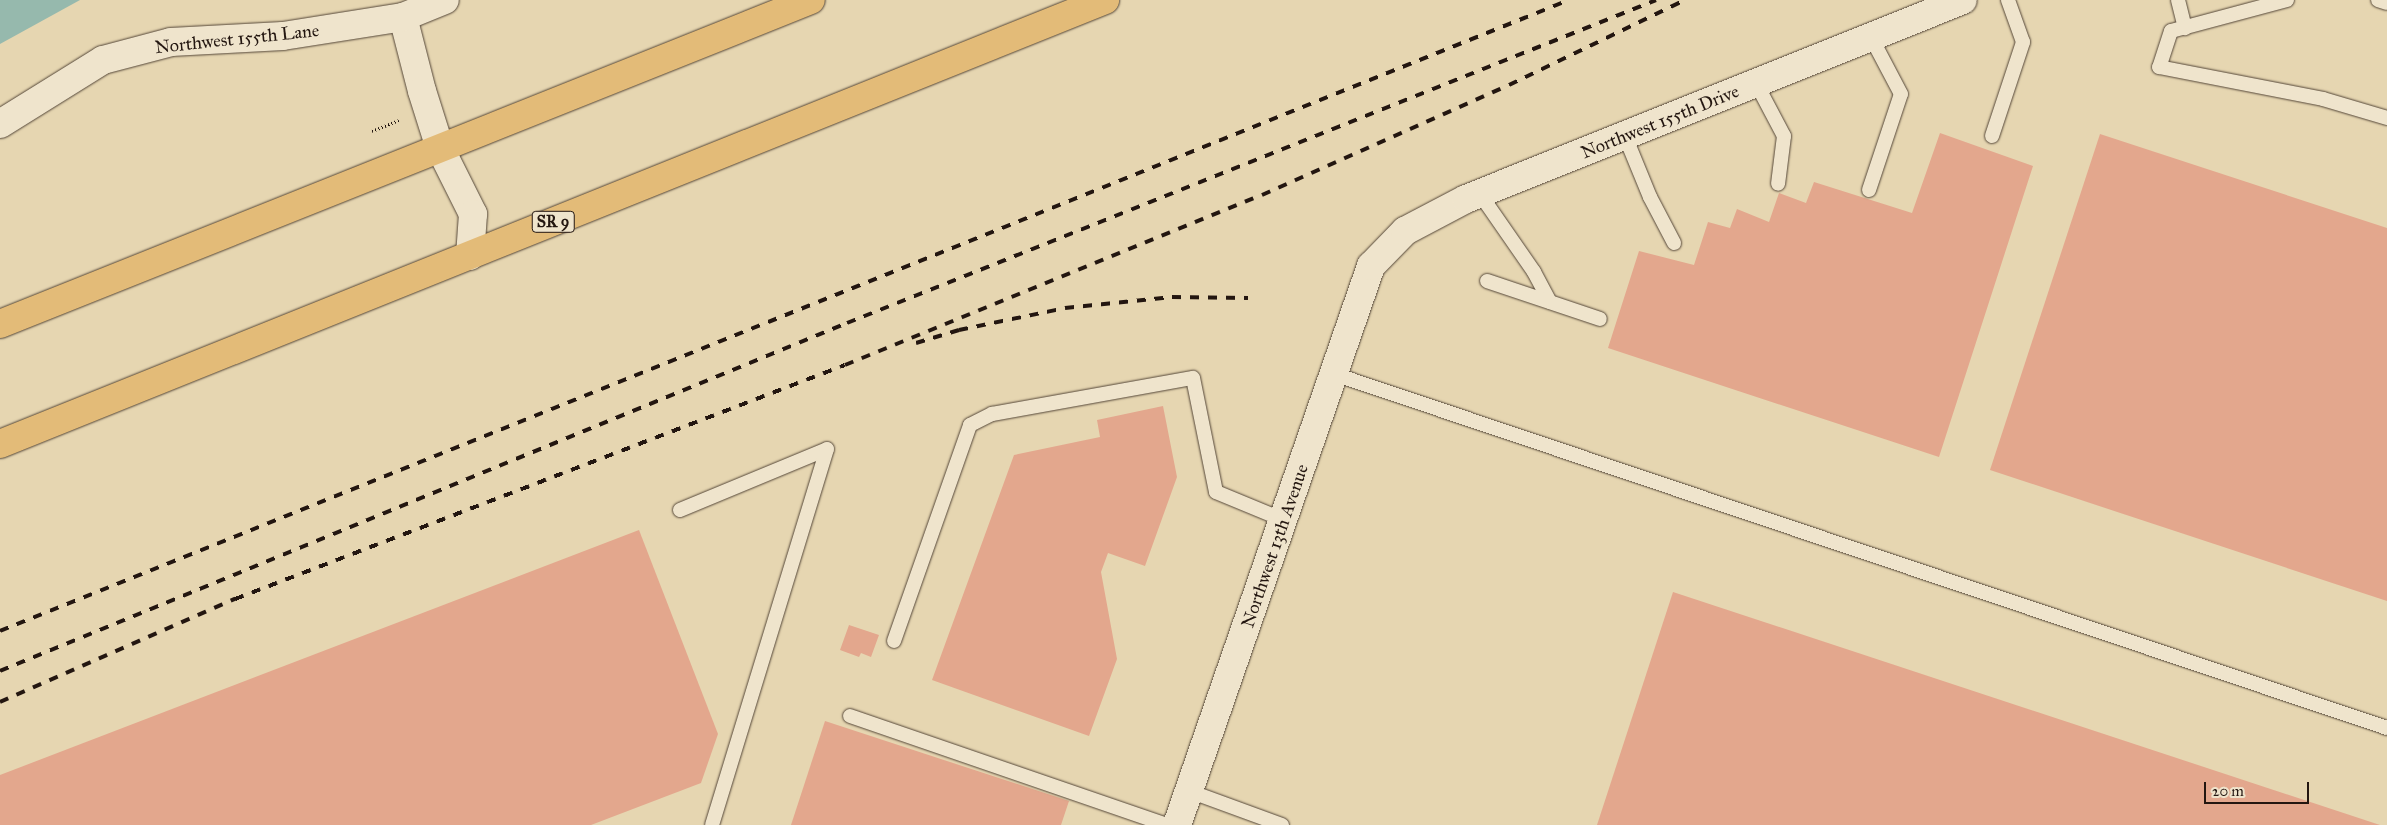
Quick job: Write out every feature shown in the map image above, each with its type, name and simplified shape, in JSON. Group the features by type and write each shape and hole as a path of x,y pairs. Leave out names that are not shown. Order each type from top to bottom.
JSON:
{"main road":[{"path":"0,324 811,0"},
{"name":"SR 9","path":"0,444 1105,0"}],"street":[{"name":"Northwest 155th Lane","path":"0,124 103,60 171,42 283,36 403,17 445,0"},
{"name":"Northwest 155th Drive","path":"1371,266 1405,231 1480,194 1963,0"},
{"path":"403,17 422,91 440,148 473,214 470,256"},
{"name":"Northwest 13th Avenue","path":"1177,825 1371,266"}],"lane":[{"path":"1992,136 2023,42 2008,0"},
{"path":"2178,0 2185,28"},
{"path":"2287,0 2171,31 2159,67 2323,99 2387,118"},
{"path":"2378,0 2387,3"},
{"path":"1869,190 1901,94 1871,37"},
{"path":"1756,83 1784,136 1778,184"},
{"path":"1624,136 1650,197 1674,243"},
{"path":"1480,194 1534,272 1550,302"},
{"path":"1487,281 1600,318"},
{"path":"1334,374 2387,728"},
{"path":"894,641 970,425 992,414 1194,378 1216,492 1284,520"},
{"path":"680,510 827,449 712,825"},
{"path":"850,716 1166,825"},
{"path":"1189,792 1282,825"}],"water":[{"path":"0,0 80,0 0,44"}],"building":[{"path":"1940,133 2033,166 1939,457 1608,348 1639,251 1694,265 1708,222 1730,228 1737,209 1769,222 1779,193 1806,203 1814,182 1912,213"},
{"path":"2100,134 2387,228 2387,601 1990,470"},
{"path":"1163,406 1177,477 1145,566 1108,553 1101,572 1117,659 1089,736 932,680 1014,455 1100,437 1097,420"},
{"path":"639,530 718,734 701,783 591,825 0,825 0,775"},
{"path":"1673,592 2380,825 1597,825"},
{"path":"849,625 879,635 871,657 861,653 859,657 840,650"},
{"path":"825,721 1069,801 1061,825 791,825"}],"railway":[{"path":"0,631 1569,0"},
{"path":"0,671 847,323 1656,0"},
{"path":"0,702 235,599 845,365 1262,195 1509,85 1685,0"},
{"path":"916,343 959,330 1065,308 1172,297 1248,298"}]}
